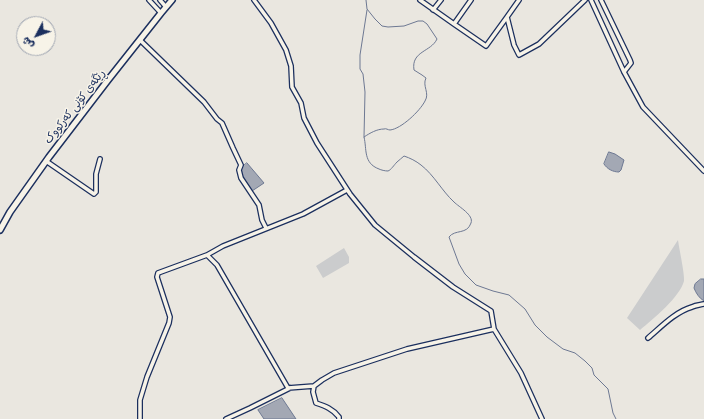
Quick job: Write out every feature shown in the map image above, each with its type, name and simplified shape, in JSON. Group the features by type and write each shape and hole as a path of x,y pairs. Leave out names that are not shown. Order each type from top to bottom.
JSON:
{"street":[{"path":"149,0 161,13"},
{"path":"160,0 166,7"},
{"name":"ڕێگەی کۆنی کەرکووک","path":"0,230 10,212 46,161 172,0"},
{"path":"254,0 271,23 286,50 291,66 292,87 301,104 304,118 316,143 347,190 375,225 453,287 491,311 494,329 521,373 542,419"},
{"path":"420,0 486,46 519,0"},
{"path":"434,10 440,0"},
{"path":"454,24 471,0"},
{"path":"507,17 514,45 519,55 539,44 585,0"},
{"path":"591,0 624,72 643,107 704,170"},
{"path":"601,0 631,63 624,72"},
{"path":"140,40 204,102 222,123 241,165 239,170 241,178 259,205 262,220 266,228"},
{"path":"46,161 94,194 96,192 96,174 100,159"},
{"path":"140,419 140,400 170,317 156,277 158,273 207,255 223,246 303,214 347,190"},
{"path":"207,255 217,265 288,388 291,388"},
{"path":"648,338 678,314 690,307 704,304"},
{"path":"226,419 291,388 314,386 334,373 408,349 494,329"},
{"path":"314,386 313,392 316,403 335,412 339,419"}],"shaded area":[{"path":"609,152 624,160 619,172 610,170 604,164"},
{"path":"247,163 264,183 252,191 239,170"},
{"path":"678,240 684,281 672,301 640,330 627,318"},
{"path":"344,248 349,257 349,263 323,278 316,266"},
{"path":"701,279 704,279 704,301 694,288 695,284"},
{"path":"282,398 296,419 264,419 258,410"}],"waterway":[{"path":"366,0 367,9 382,26 404,26 418,21 423,21 427,24 437,39 430,47 418,55 415,59 414,70 426,78 425,84 427,95 423,105 405,123 394,129 379,130 364,137 370,163 381,170 388,171 404,156 417,162 430,173 450,198 466,211 470,217 471,223 467,229 454,233 449,237 459,264 465,274 476,285 509,295 525,309 535,325 547,337 563,349 575,353 585,361 592,368 594,375 608,389 613,413 616,419"},
{"path":"364,137 365,92 363,74 360,69 360,55 367,10"}]}
